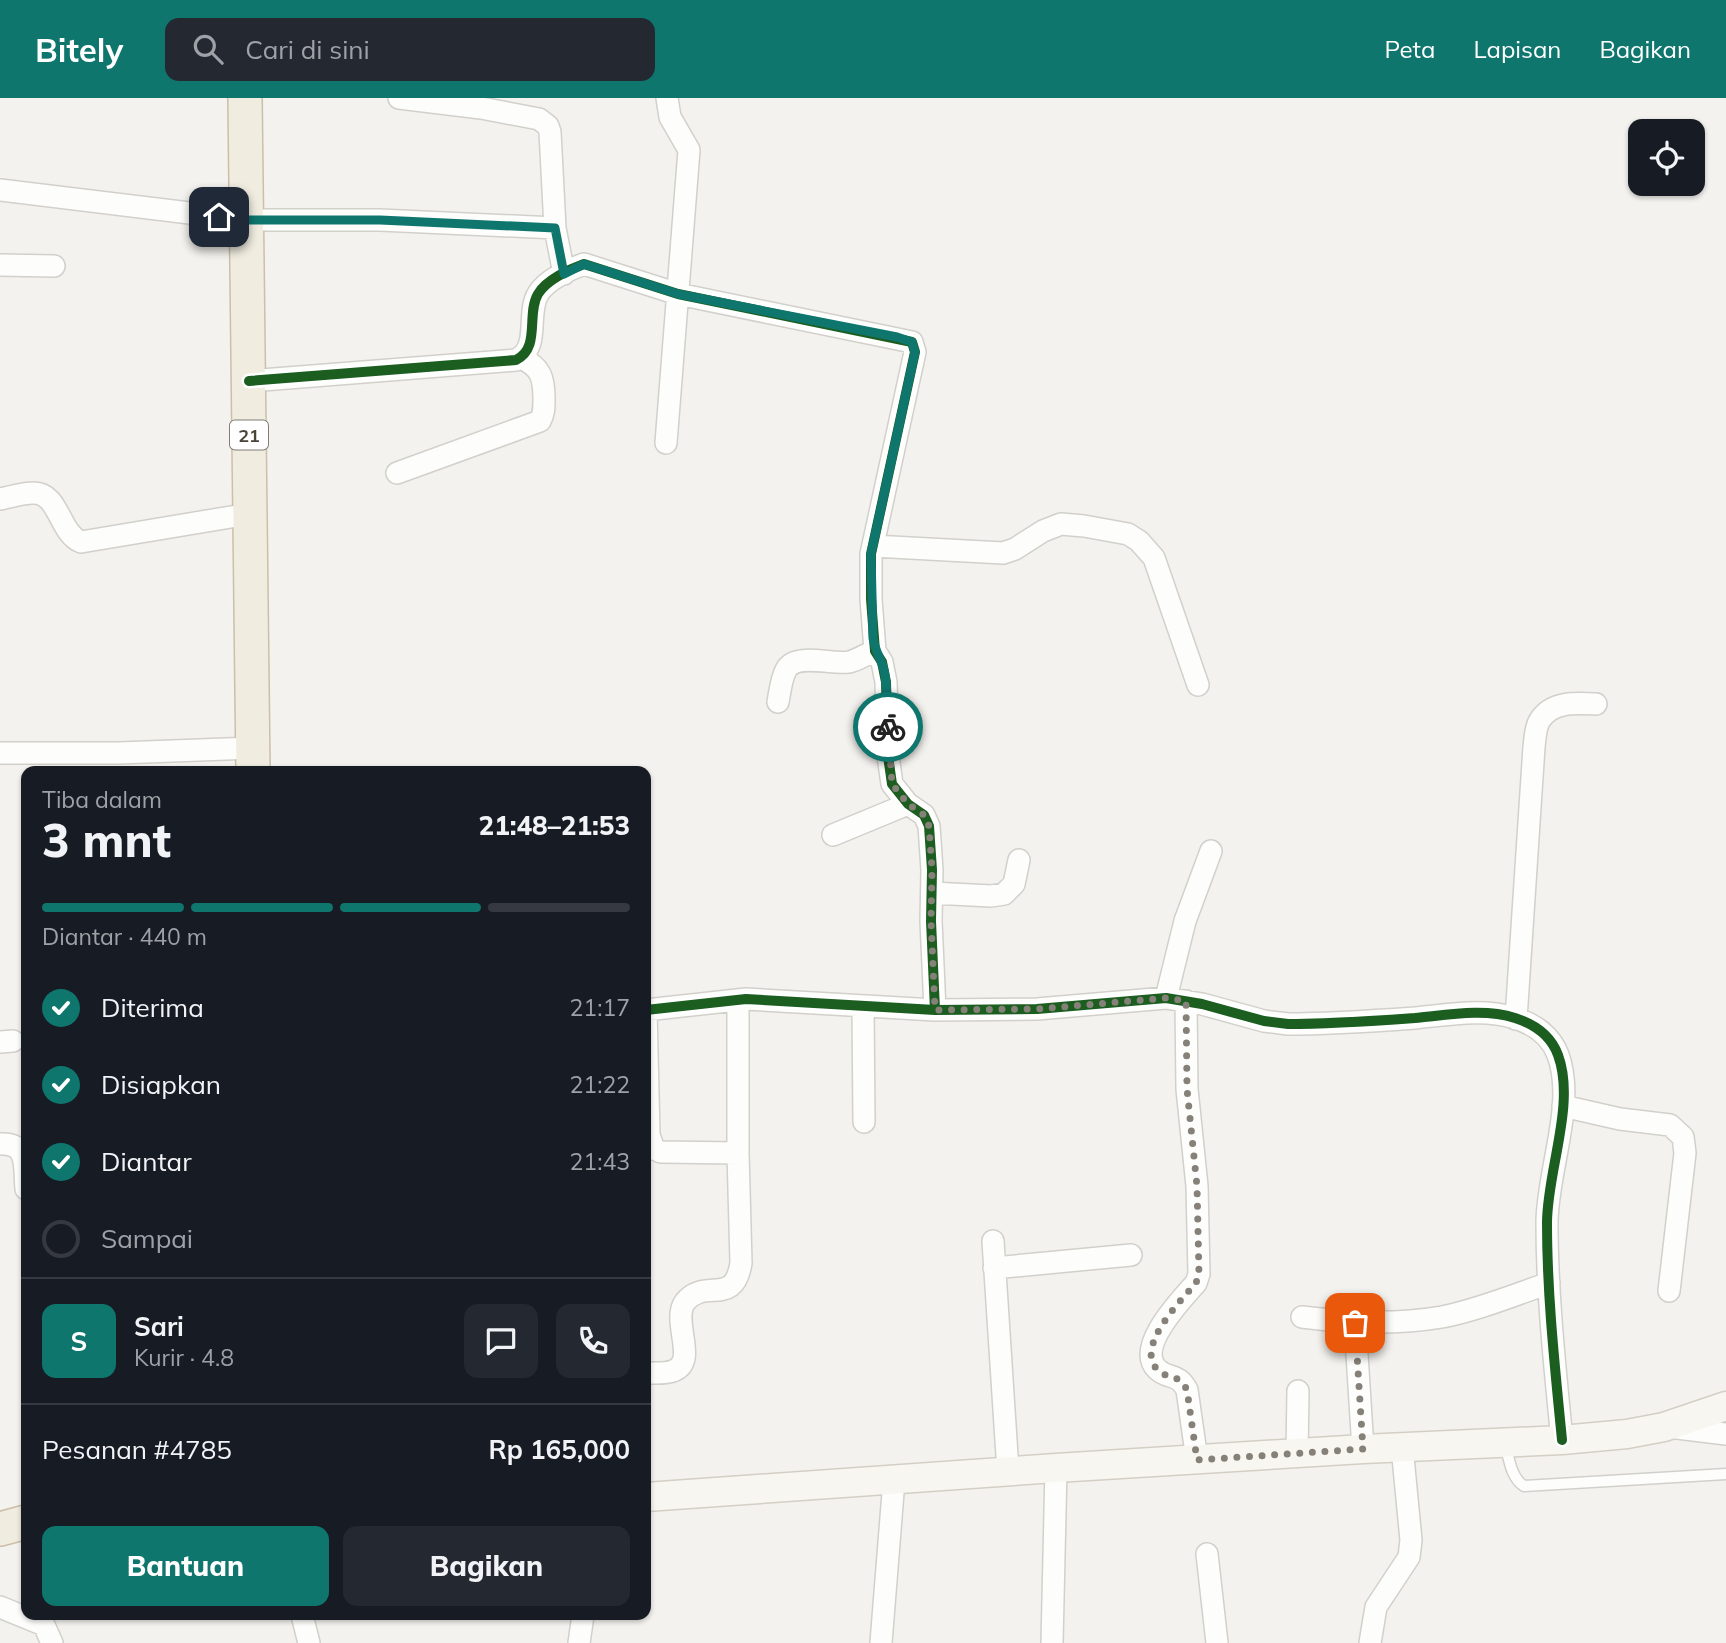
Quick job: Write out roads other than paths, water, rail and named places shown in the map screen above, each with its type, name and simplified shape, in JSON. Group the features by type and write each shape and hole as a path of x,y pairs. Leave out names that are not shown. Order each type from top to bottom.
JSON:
{"highway":[{"name":"21","path":"245,98 253,760"},
{"path":"0,1530 21,1524"},
{"path":"0,1530 21,1529"}],"main road":[{"path":"651,1497 1056,1468 1562,1440 1627,1434 1664,1427 1726,1406"}],"street":[{"path":"399,98 481,108 544,122 550,132 555,228 564,274"},
{"path":"666,443 689,150 670,117 667,98"},
{"path":"0,190 247,220 380,220 555,228"},
{"path":"249,381 510,362 521,358 527,352 536,296 546,285 584,264 678,294 912,342 915,352 873,546 871,599 875,651 882,662 886,681 888,756 892,784 908,804 924,815 929,826 935,1010"},
{"path":"0,265 54,266"},
{"path":"397,473 540,421 544,408 544,378 534,364 521,358"},
{"path":"0,499 35,492 44,495 50,500 69,533 81,542 249,514"},
{"path":"873,546 1003,553 1061,524 1128,534 1139,541 1154,558 1198,685"},
{"path":"778,702 786,669 792,663 807,660 837,663 851,661 875,651"},
{"path":"1516,1018 1533,761 1539,721 1551,709 1567,702 1596,704"},
{"path":"0,753 119,753 253,760"},
{"path":"832,835 908,804"},
{"path":"1197,1460 1187,1390 1175,1376 1162,1374 1154,1367 1151,1347 1159,1329 1196,1283 1199,1274 1197,1186 1176,1000 1185,921 1211,851"},
{"path":"932,893 992,896 1004,894 1014,884 1019,860"},
{"path":"651,1373 672,1372 680,1367 685,1355 680,1316 683,1304 693,1294 729,1288 738,1279 741,1263 738,1000"},
{"path":"651,1009 738,1000 935,1010 1037,1009 1176,1000 1288,1024 1461,1013 1498,1014 1516,1018 1539,1029 1558,1053 1562,1072 1563,1106 1549,1186 1547,1222 1549,1283 1562,1440"},
{"path":"863,1006 864,1122"},
{"path":"1563,1106 1620,1119 1670,1125 1683,1137 1685,1153 1669,1292"},
{"path":"651,1141 654,1149 661,1152 738,1153"},
{"path":"0,1144 11,1143 21,1151"},
{"path":"993,1241 1008,1471"},
{"path":"994,1268 1131,1255"},
{"path":"1302,1317 1355,1323 1442,1317 1471,1310 1549,1283"},
{"path":"1355,1323 1363,1449"},
{"path":"1297,1454 1298,1391"},
{"path":"1664,1427 1726,1434"},
{"path":"1370,1643 1376,1607 1409,1558 1411,1539 1402,1447"},
{"path":"1052,1643 1056,1468"},
{"path":"881,1643 894,1480"},
{"path":"1207,1554 1217,1643"},
{"path":"0,1608 21,1616"},
{"path":"31,1620 44,1625 52,1643"},
{"path":"303,1620 309,1643"},
{"path":"579,1643 582,1620"}],"lane":[{"path":"1505,1444 1514,1475 1524,1486 1726,1474"}]}
